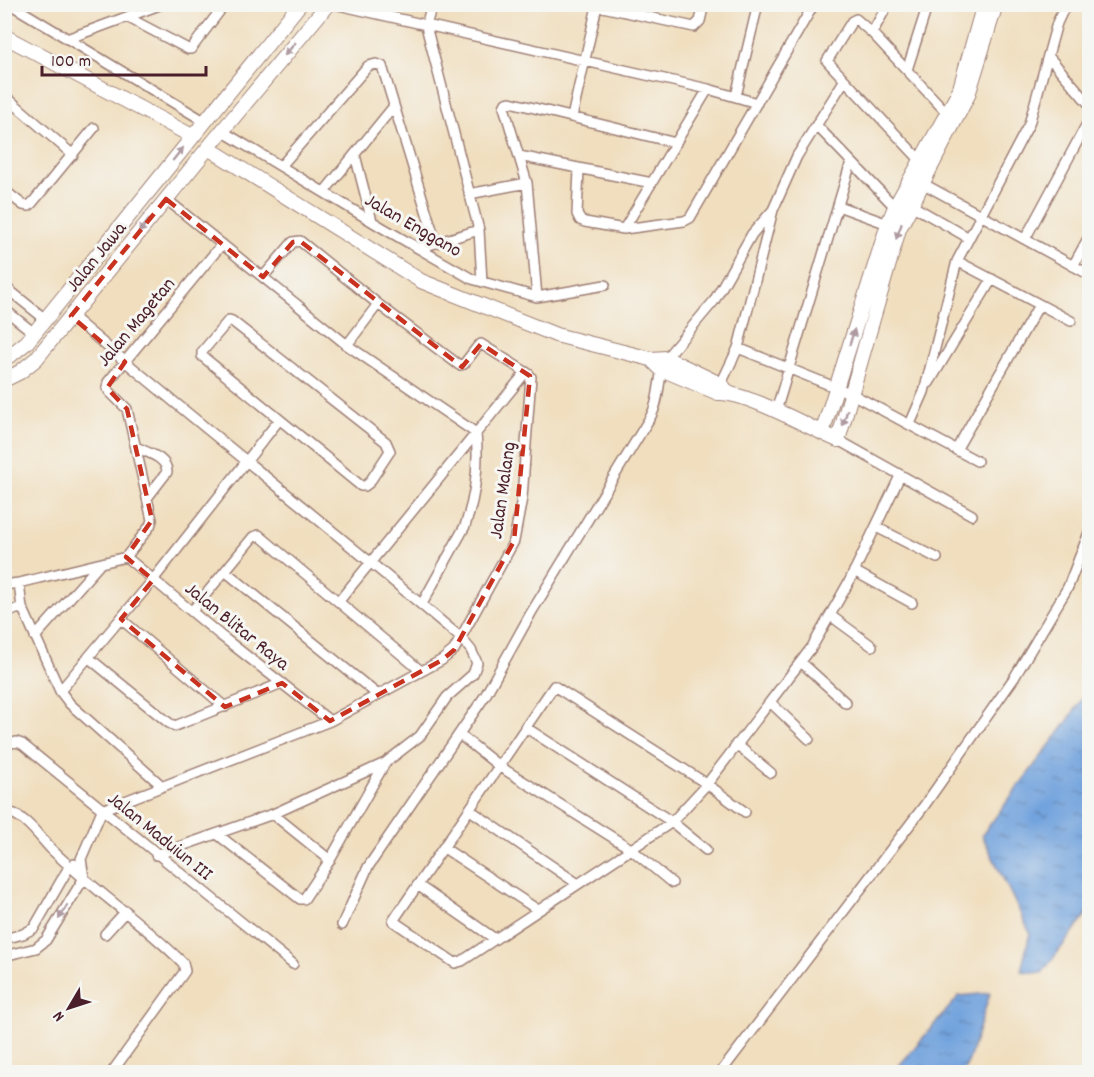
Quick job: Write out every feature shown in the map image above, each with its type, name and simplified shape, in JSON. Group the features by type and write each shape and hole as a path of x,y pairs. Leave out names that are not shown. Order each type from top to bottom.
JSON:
{"street":[{"path":"67,39 162,4"},
{"path":"128,17 191,49 225,4"},
{"name":"Jalan Jawa","path":"4,357 11,355 27,342 300,4"},
{"name":"Jalan Jawa","path":"4,380 20,372 36,358 328,4"},
{"path":"334,4 708,89 756,104"},
{"path":"432,4 426,26 479,230 482,282"},
{"path":"572,117 585,62 593,5 694,27 700,21 704,4"},
{"path":"736,96 758,4"},
{"path":"579,170 577,214 580,220 624,229 684,221 690,218 814,4"},
{"path":"872,33 888,4"},
{"path":"907,70 928,4"},
{"path":"838,440 897,238 911,205 920,160 959,92 984,4"},
{"path":"822,433 888,224 895,207 915,187 968,95 996,4"},
{"path":"924,392 957,261 1029,124 1057,23 1063,10 1069,4"},
{"path":"11,5 204,121"},
{"path":"920,160 827,61 854,20 856,19 872,33 948,114"},
{"path":"4,36 192,136"},
{"path":"1048,56 1089,105"},
{"path":"281,166 368,66 376,64 382,66 436,243"},
{"path":"722,390 738,348 773,210 792,165 844,81"},
{"path":"624,229 708,89"},
{"path":"4,95 73,155"},
{"path":"537,297 527,183 504,106 506,103 510,102 676,143"},
{"path":"324,192 394,106"},
{"path":"1025,239 1089,118"},
{"path":"817,126 895,207"},
{"path":"4,190 23,205 28,206 94,128"},
{"name":"Jalan Enggano","path":"222,131 472,279 537,297 605,285"},
{"path":"207,148 421,281 556,335 660,362 776,411 838,440 972,515"},
{"path":"355,154 372,221"},
{"path":"519,156 652,183"},
{"path":"776,411 851,162"},
{"path":"469,194 527,183"},
{"path":"915,187 981,215 1089,275"},
{"path":"166,199 347,345 476,433"},
{"path":"911,205 969,238"},
{"path":"838,206 888,224"},
{"path":"342,925 368,867 460,735 504,666 531,613 651,416 657,402 660,362 714,300 752,234 773,210"},
{"path":"419,248 479,230"},
{"path":"1073,266 1089,235"},
{"path":"263,277 293,242 300,241 459,365 464,364 481,344 526,372 339,602"},
{"name":"Jalan Magetan","path":"126,557 150,526 152,520 127,409 107,388 108,382 222,244"},
{"path":"957,261 1071,321"},
{"path":"86,267 101,279"},
{"path":"910,424 924,392 992,279"},
{"path":"4,286 45,319"},
{"path":"347,345 378,304"},
{"path":"956,450 1039,305"},
{"path":"4,309 34,333"},
{"path":"71,316 422,604 461,638 475,657 477,668 442,704 420,736 385,763 273,814 156,855"},
{"path":"229,320 386,442 390,451 369,483 361,486 279,420 202,357 202,352 229,320"},
{"path":"738,348 790,367 852,394 977,461"},
{"name":"Jalan Malang","path":"102,810 161,785 330,721 442,660 454,650 510,550 518,528 531,377 526,372"},
{"path":"60,692 153,580 279,420"},
{"path":"422,604 465,526 477,479 476,433"},
{"path":"136,447 162,460 167,466 167,472 147,498"},
{"path":"462,451 478,456"},
{"path":"745,812 707,784 556,687 552,688 419,886 394,918 394,924 456,963 462,961 672,822 707,784 801,662 831,616 900,476"},
{"path":"876,527 937,558"},
{"path":"721,1072 924,806 1014,678 1068,587 1089,530"},
{"path":"192,611 253,537 259,535 421,671"},
{"path":"4,585 126,557"},
{"name":"Jalan Blitar Raya","path":"126,557 330,721"},
{"path":"34,637 100,564"},
{"path":"225,571 378,695"},
{"path":"854,572 912,603"},
{"path":"19,583 22,608 60,692 69,704 161,785"},
{"path":"4,614 22,608"},
{"path":"831,616 872,646"},
{"path":"121,619 225,707"},
{"path":"90,658 172,725 180,725 282,683"},
{"path":"801,662 846,702"},
{"path":"770,702 809,740"},
{"path":"525,727 672,822 706,850"},
{"path":"460,735 499,766 631,849 672,883"},
{"name":"Jalan Maduiun III","path":"4,745 16,742 22,744 293,964"},
{"path":"736,744 771,773"},
{"path":"217,834 300,899 304,899 330,860 385,763"},
{"path":"4,956 39,946 46,940 84,878 81,860 102,810"},
{"path":"470,810 578,884"},
{"path":"4,811 17,815 69,867 126,911 183,963 185,971 112,1072"},
{"path":"273,814 330,860"},
{"path":"444,848 538,910"},
{"path":"4,939 34,928 69,867 81,860"},
{"path":"419,886 495,939"},
{"path":"105,934 126,911"},
{"path":"28,932 39,946"}],"highlighted area":[{"path":"166,199 263,277 293,242 300,241 462,367 481,344 530,376 514,541 454,650 442,660 330,721 282,683 225,707 121,619 153,580 126,557 152,520 127,409 107,388 125,362 71,316"}],"water":[{"path":"1089,688 1089,911 1042,973 1021,971 1030,933 982,835 1067,722"},
{"path":"990,993 963,1072 896,1072 959,996"}]}
